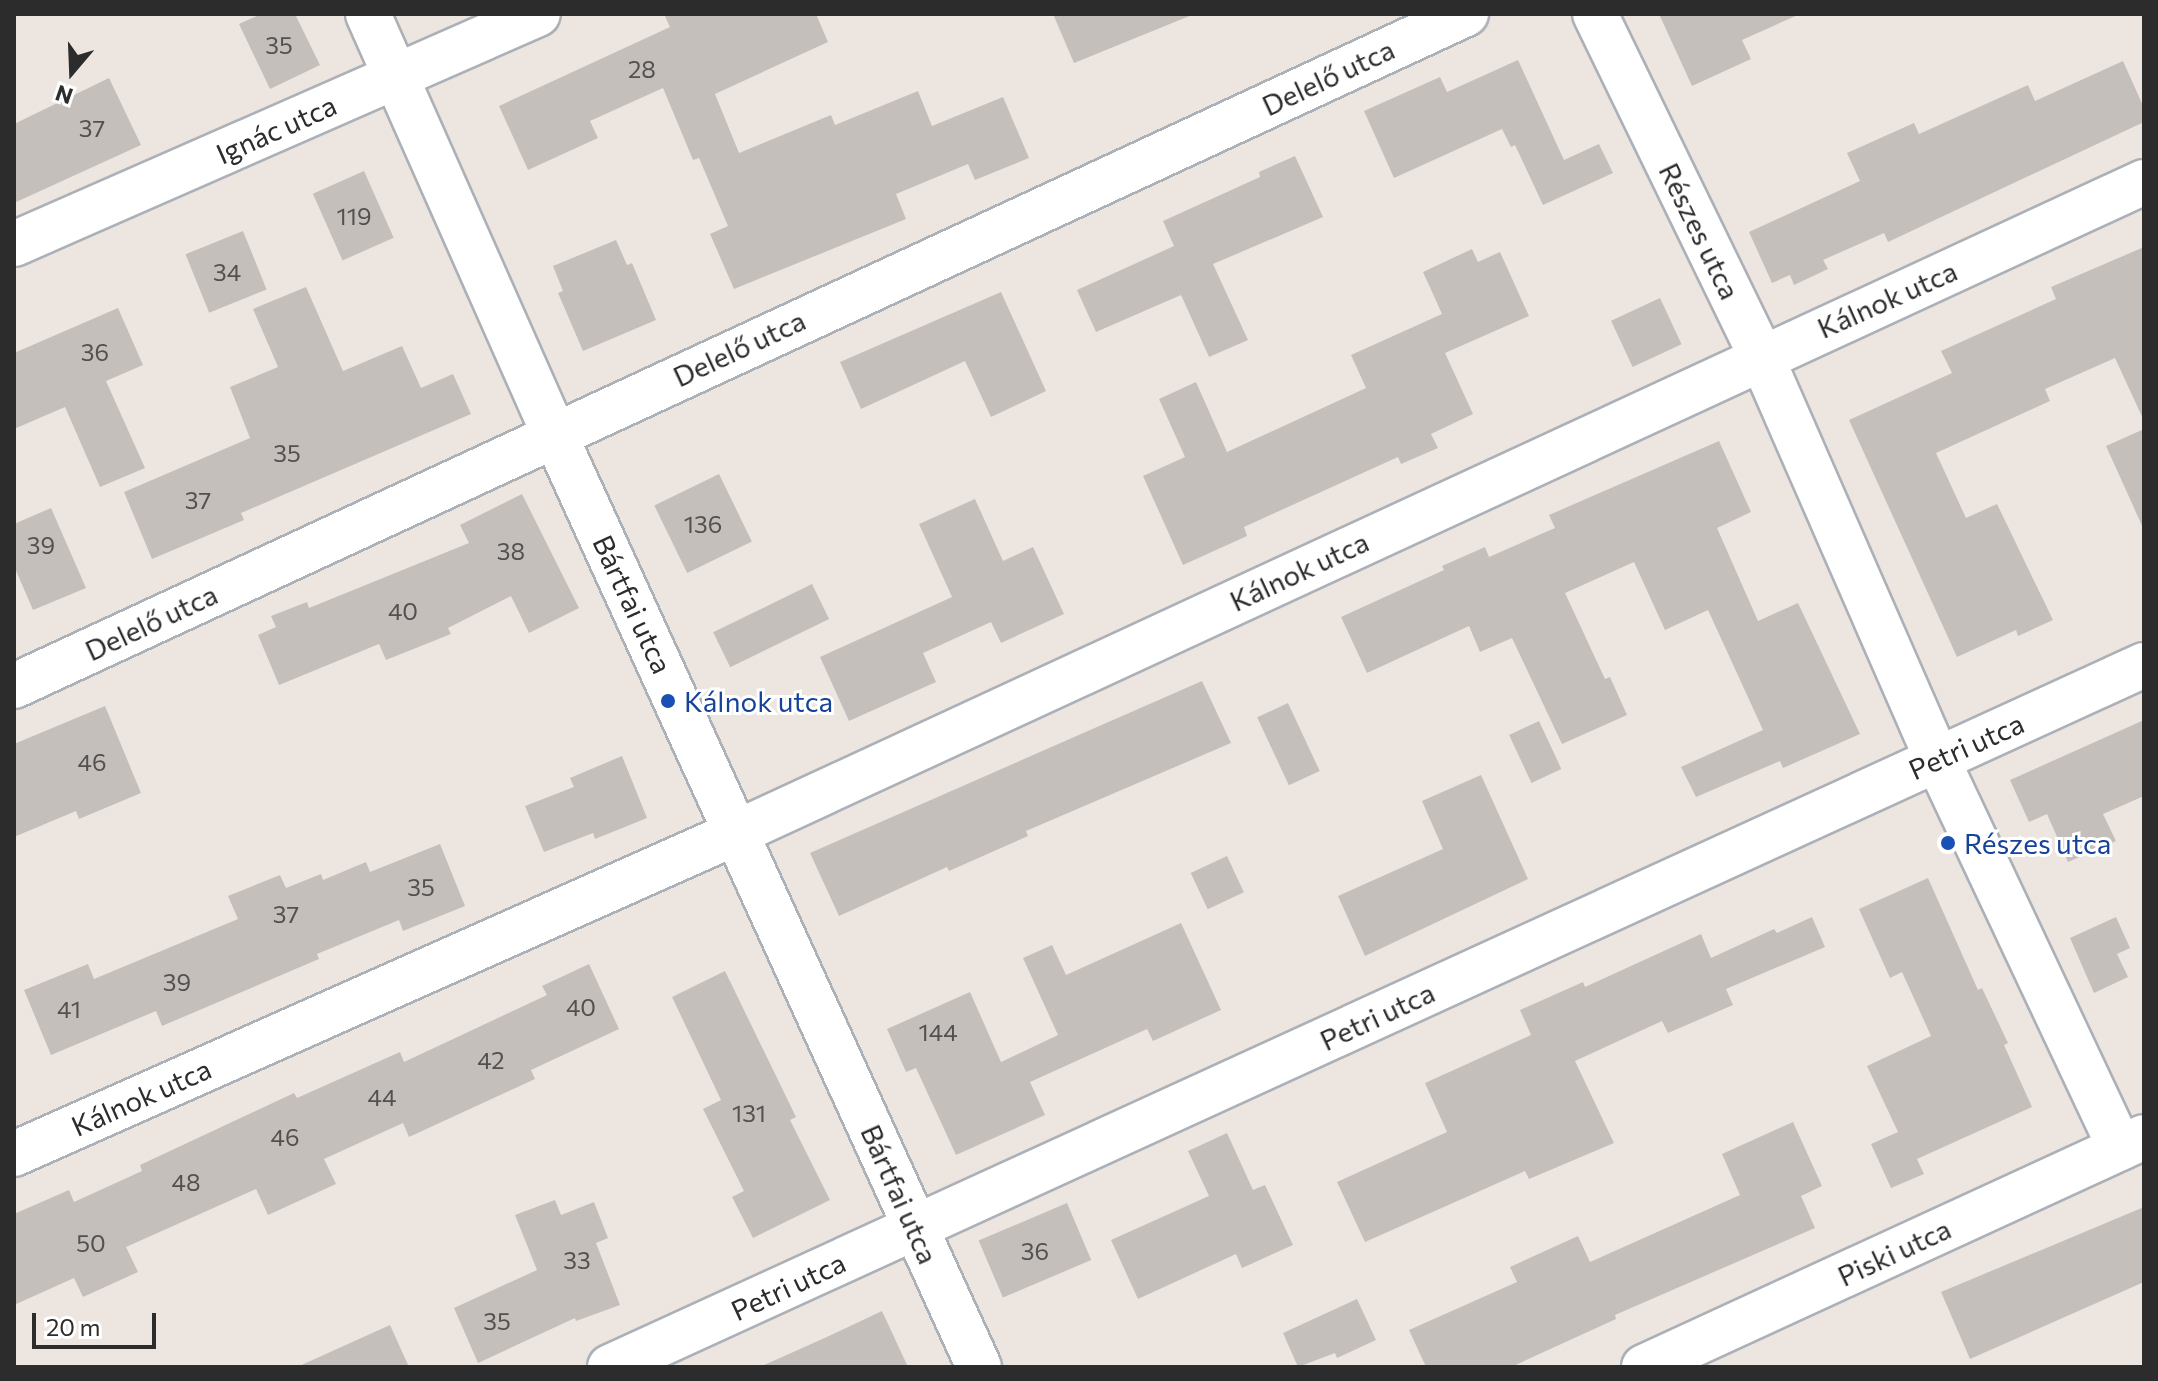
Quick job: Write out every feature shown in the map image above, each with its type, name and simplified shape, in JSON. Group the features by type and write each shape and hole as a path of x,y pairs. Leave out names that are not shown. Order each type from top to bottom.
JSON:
{"street":[{"name":"Bártfai utca","path":"368,14 554,433 979,1367"},
{"name":"Ignác utca","path":"14,244 538,14"},
{"name":"Delelő utca","path":"14,686 554,433 1466,14"},
{"name":"Részes utca","path":"1595,14 1761,356 1937,759 2132,1142"},
{"name":"Kálnok utca","path":"14,1154 738,832 1761,356 2144,182"},
{"name":"Petri utca","path":"610,1367 2144,665"},
{"name":"Piski utca","path":"1644,1367 2132,1142"}],"building":[{"path":"261,14 295,14 320,65 270,89 239,24"},
{"path":"664,14 816,14 828,42 715,94 739,153 831,115 835,125 918,91 932,126 1003,97 1029,158 975,180 968,164 896,194 906,219 734,289 710,234 728,226 699,158 693,160 663,88 590,121 598,138 528,170 499,106 670,27"},
{"path":"1053,14 1191,14 1192,15 1074,63"},
{"path":"1659,14 1800,14 1742,40 1751,59 1692,86"},
{"path":"1518,60 1564,160 1599,144 1613,173 1543,205 1515,145 1511,147 1502,129 1394,178 1364,111 1440,77 1447,92"},
{"path":"2123,61 2144,108 2144,122 1888,242 1884,233 1823,260 1828,269 1794,285 1790,275 1772,283 1749,232 1860,181 1847,153 1914,123 1919,134 2028,85 2035,101"},
{"path":"109,78 141,145 14,203 14,124"},
{"path":"1295,156 1323,217 1213,264 1248,340 1209,357 1181,295 1096,332 1077,290 1174,246 1163,221 1260,177 1259,172"},
{"path":"364,171 394,238 343,260 313,194"},
{"path":"243,231 267,289 209,313 186,254"},
{"path":"616,240 627,265 632,263 656,320 583,351 558,293 563,291 553,266"},
{"path":"2144,247 2144,421 2115,358 2045,389 2050,401 1936,453 1966,518 1997,504 2053,620 2018,636 2016,630 1957,657 1849,420 1952,373 1941,351 2056,299 2051,287"},
{"path":"1472,249 1478,262 1500,252 1529,316 1445,353 1473,414 1431,434 1438,448 1401,464 1398,457 1244,527 1247,536 1183,565 1143,476 1185,457 1159,399 1196,382 1227,452 1366,388 1351,355 1442,314 1423,272"},
{"path":"306,287 343,371 402,346 421,388 453,374 471,414 241,513 244,520 152,559 124,492 250,438 230,387 278,367 253,309"},
{"path":"1001,292 1046,391 991,417 965,361 861,409 840,362"},
{"path":"1660,298 1682,344 1633,367 1611,321"},
{"path":"118,308 143,365 106,381 145,468 100,487 65,407 14,429 14,353"},
{"path":"2144,429 2144,530 2106,446"},
{"path":"1719,441 1751,512 1717,528 1758,621 1798,603 1860,734 1783,768 1780,761 1696,797 1681,767 1763,730 1708,610 1665,630 1634,562 1565,593 1605,679 1610,677 1627,715 1562,744 1512,638 1480,652 1469,626 1367,673 1341,617 1444,570 1442,566 1485,547 1489,557 1555,528 1549,515"},
{"path":"719,474 752,541 687,573 654,506"},
{"path":"522,494 579,608 529,633 511,596 448,628 451,634 386,660 379,644 279,685 258,635 276,627 271,616 307,602 309,608 469,543 460,525"},
{"path":"975,499 1003,561 1033,547 1064,614 1001,643 991,622 923,653 936,682 849,721 820,657 952,597 919,524"},
{"path":"51,508 86,588 33,610 14,566 14,524"},
{"path":"812,584 829,619 730,667 713,632"},
{"path":"1202,681 1231,743 1026,831 1028,836 949,871 947,867 839,916 810,853"},
{"path":"1288,703 1320,771 1289,785 1257,717"},
{"path":"105,706 141,793 79,819 76,811 14,837 14,744"},
{"path":"2144,720 2144,796 2103,814 2116,841 2068,862 2047,814 2029,822 2010,780"},
{"path":"1539,721 1561,769 1531,783 1509,735"},
{"path":"622,756 647,818 595,839 593,833 544,852 525,806 574,787 570,778"},
{"path":"1481,775 1528,879 1365,956 1338,896 1443,849 1422,801"},
{"path":"440,844 465,906 403,931 399,920 317,954 319,959 162,1026 156,1011 51,1055 24,990 88,964 94,979 238,919 228,896 280,875 286,888 321,874 323,880 366,862 370,872"},
{"path":"1227,856 1244,892 1208,909 1191,873"},
{"path":"1928,878 1978,990 1982,988 2008,1043 2004,1045 2032,1107 1917,1159 1924,1174 1891,1188 1871,1144 1898,1132 1867,1066 1931,1036 1902,972 1890,978 1859,909"},
{"path":"1812,917 1825,947 1726,989 1733,1005 1668,1033 1662,1021 1575,1061 1614,1143 1529,1179 1525,1171 1365,1242 1337,1182 1447,1132 1425,1083 1531,1035 1520,1010 1583,982 1585,987 1701,934 1711,958 1774,929 1777,933"},
{"path":"2116,917 2130,948 2117,954 2128,977 2094,993 2070,938"},
{"path":"1181,923 1221,1010 1153,1041 1147,1029 1030,1082 1045,1115 956,1155 916,1068 906,1072 887,1029 970,992 1001,1062 1058,1035 1023,958 1052,945 1066,975"},
{"path":"589,964 619,1029 531,1070 535,1079 409,1137 403,1123 324,1159 336,1184 268,1215 256,1189 126,1247 138,1272 83,1297 74,1278 14,1305 14,1214 69,1190 74,1202 142,1171 140,1165 294,1093 297,1098 400,1052 404,1062 547,995 542,986"},
{"path":"725,971 796,1117 790,1120 830,1200 753,1238 732,1197 744,1191 703,1109 721,1100 672,997"},
{"path":"1793,1122 1822,1186 1801,1196 1815,1228 1615,1315 1616,1319 1511,1367 1426,1367 1409,1330 1517,1282 1510,1267 1578,1236 1590,1262 1740,1195 1722,1154"},
{"path":"1227,1133 1253,1190 1265,1185 1293,1245 1242,1268 1236,1254 1138,1299 1111,1240 1209,1196 1188,1151"},
{"path":"555,1200 561,1215 594,1202 608,1238 596,1243 620,1305 576,1321 575,1318 478,1363 454,1308 537,1270 515,1215"},
{"path":"1067,1203 1091,1260 1003,1298 979,1241"},
{"path":"2144,1207 2144,1282 1970,1359 1941,1292"},
{"path":"1357,1299 1376,1340 1337,1358 1335,1353 1298,1367 1283,1333"},
{"path":"882,1311 908,1367 760,1367 829,1336"},
{"path":"390,1325 409,1367 297,1367"}],"place":[{"name":"Kálnok utca","path":"668,701"},
{"name":"Részes utca","path":"1948,843"}]}
